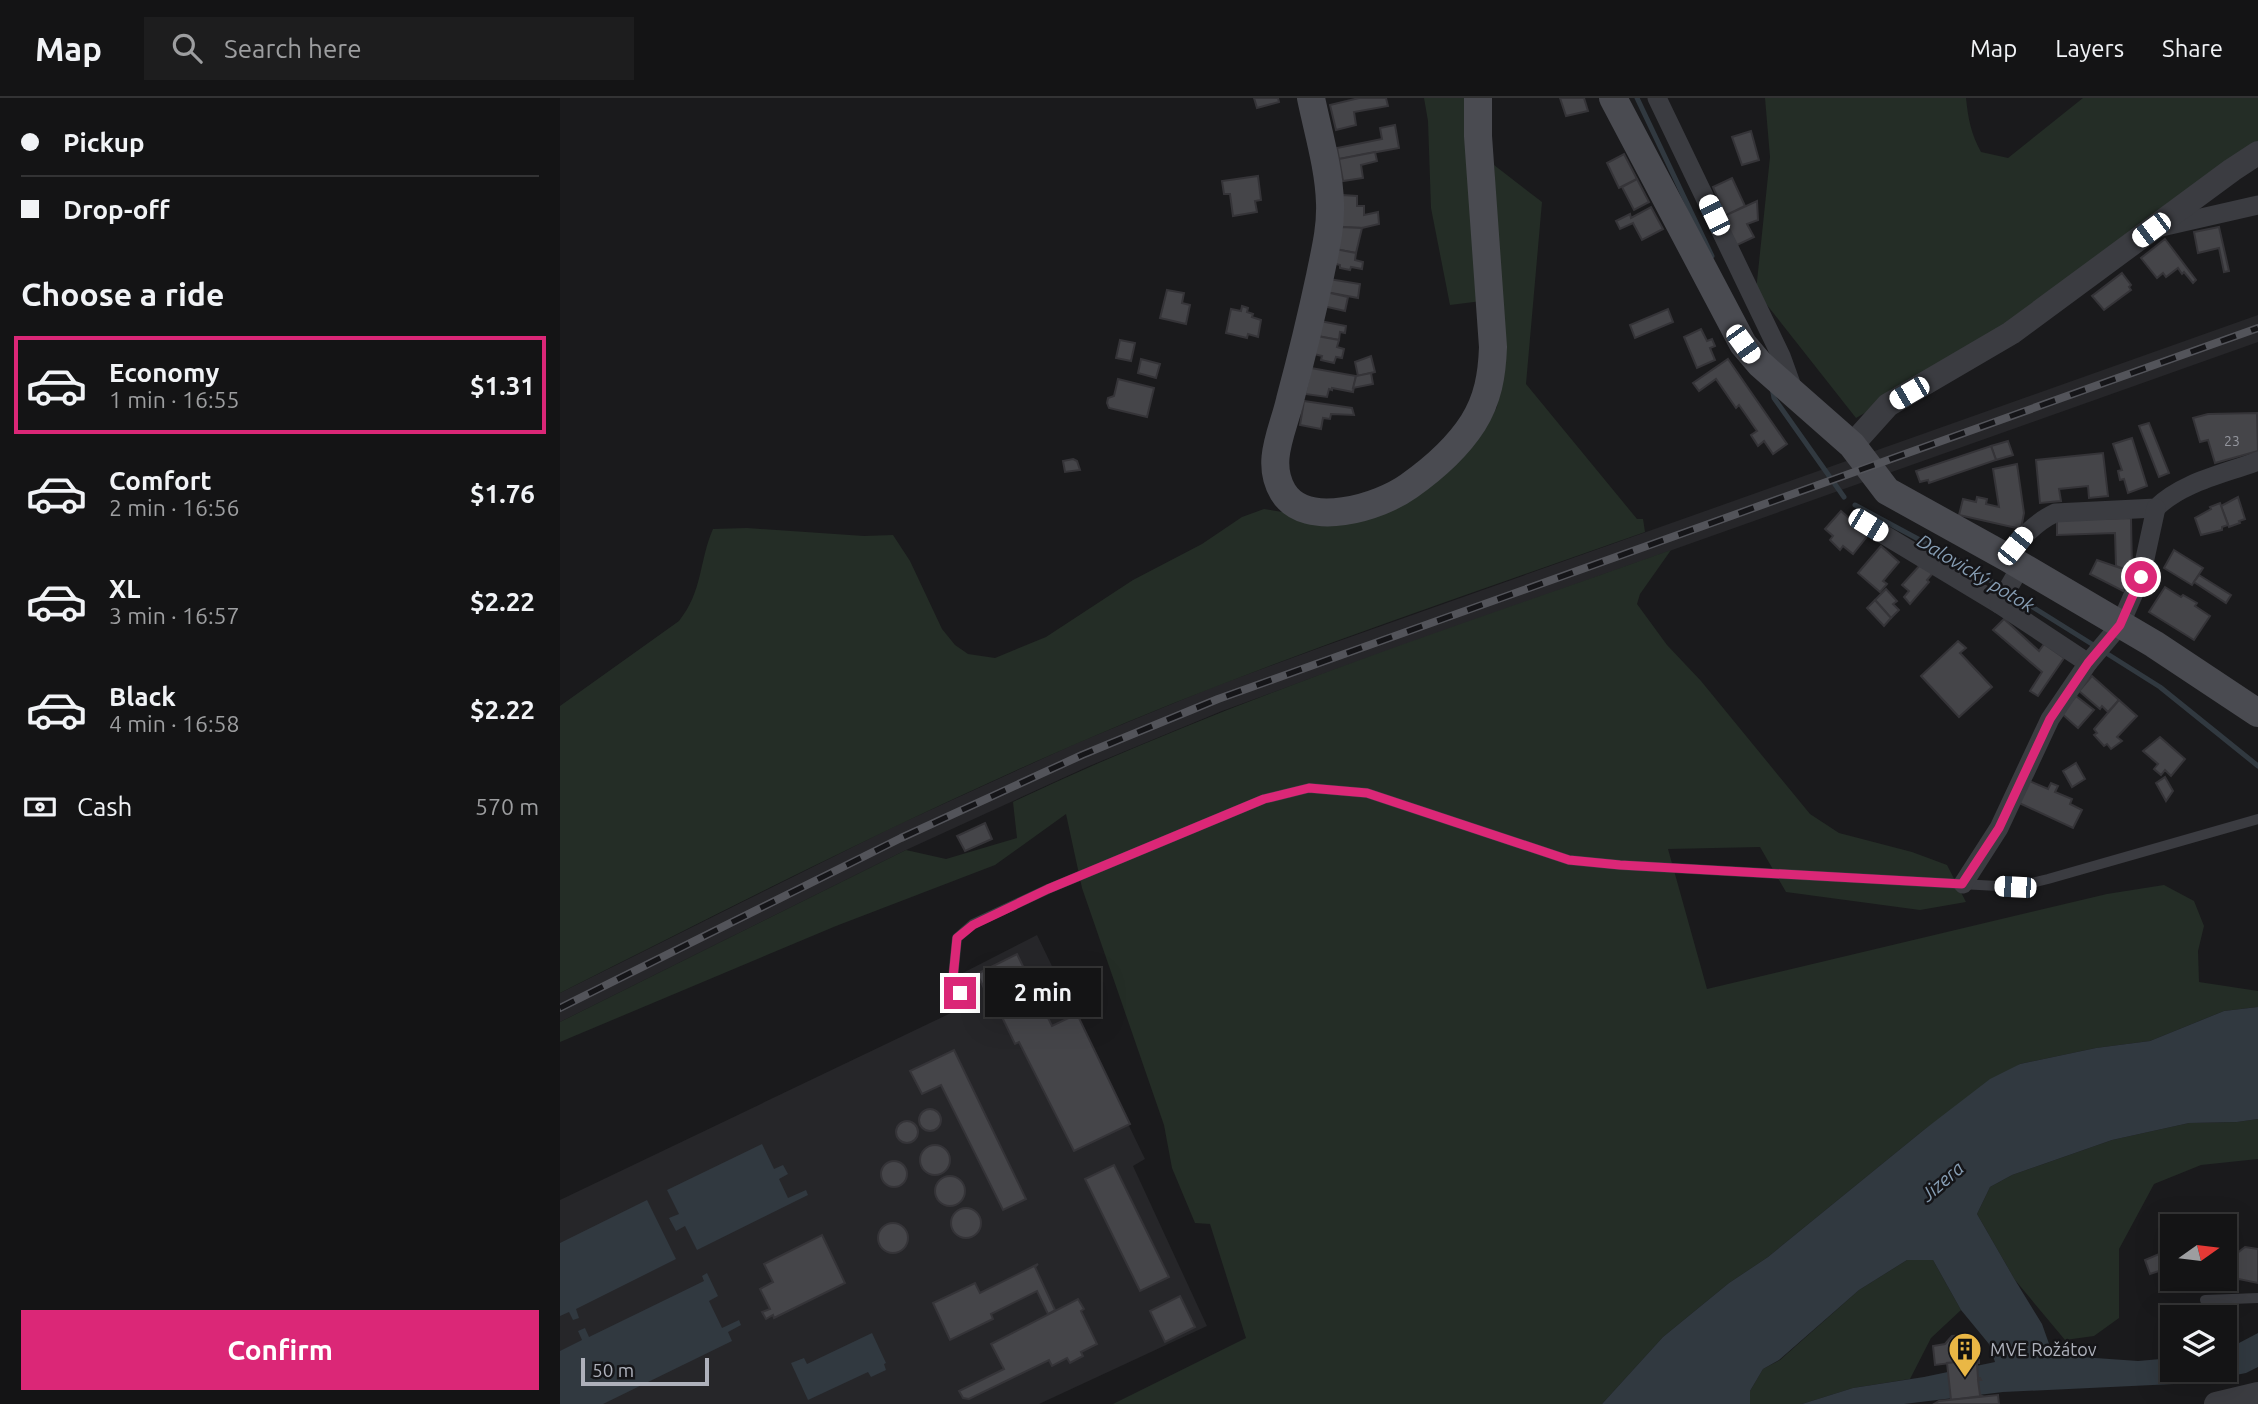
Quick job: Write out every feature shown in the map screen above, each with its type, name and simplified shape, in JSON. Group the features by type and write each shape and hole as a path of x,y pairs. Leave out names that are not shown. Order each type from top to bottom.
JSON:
{"main road":[{"path":"1311,98 1330,201 1329,230 1286,419 1277,440 1275,460 1283,492 1293,505 1324,513 1354,509 1407,488 1458,443 1473,423 1488,393 1493,347 1478,136 1478,98"},
{"path":"1613,98 1743,344 1759,364 1852,445 1887,491 2013,561 2120,625 2258,713"}],"street":[{"path":"1657,98 1782,356 1788,387"},
{"path":"1852,445 1888,405 2011,333 2258,153"},
{"path":"2151,230 2258,205"},
{"path":"1962,884 1999,828 2050,719 2088,663 2120,625 2141,577 2156,508 2166,498 2182,490 2258,461"},
{"path":"1999,604 2026,532 2045,518 2055,513 2156,508"},
{"path":"1868,525 1999,604 2088,663"},
{"path":"2216,1404 2258,1394"}],"lane":[{"path":"960,993 953,978 957,938 973,925 1048,889 1264,799 1309,788 1367,793 1569,860 2015,887 2258,819"},
{"path":"2205,1300 2258,1298"}],"shaded area":[{"path":"1424,98 1474,98 1482,301 1450,305 1431,208 1428,121"},
{"path":"1765,98 1966,98 1970,126 1981,152 2008,158 2083,98 2258,98 2258,151 2003,334 1856,418 1756,291 1770,157"},
{"path":"1494,165 1542,202 1526,384 1637,519 1643,519 1645,532 1289,659 1078,743 882,833 560,993 560,706 679,621 697,587 713,529 747,528 864,536 893,535 910,561 942,629 955,645 968,654 995,658 1046,637 1133,580 1202,544 1242,517 1264,509 1320,518 1482,434 1497,407 1501,317"},
{"path":"2258,315 2258,342 1331,671 1222,711 1087,767 906,850 560,1022 560,993 895,826 1077,743 1213,687 1322,647"},
{"path":"1671,550 1640,594 1637,604 1667,645 1701,681 1810,814 1839,833 1912,852 1947,865 1966,902 1920,910 1786,892 1760,847 1668,849 1707,989 2107,894 2164,885 2194,901 2204,926 2198,951 2199,982 2258,991 2258,1007 2224,1011 2150,1041 2096,1048 2020,1064 1925,1129 1768,1257 1729,1283 1663,1337 1602,1404 1113,1404 1246,1338 1210,1224 1195,1223 1172,1168 1164,1125 1082,888 1066,814 995,865 836,926 560,1042 560,1022 906,850 946,859 1017,838 1013,802 1093,765 1339,668"},
{"path":"1037,935 1145,1159 1133,1166 1207,1326 1039,1404 560,1404 560,1200 953,1012 953,978"},
{"path":"2258,1119 2258,1159 2201,1165 2154,1184 2119,1249 2119,1318 2094,1336 2065,1340 2015,1280 1977,1214 1990,1187 2012,1175 2112,1140 2189,1123"},
{"path":"1907,1260 1933,1260 1961,1310 1931,1338 1910,1379 1853,1388 1802,1404 1750,1404 1750,1391 1763,1369 1780,1360 1859,1290"}],"water":[{"name":"Jizera","path":"2258,1007 2258,1119 2189,1123 2112,1140 2012,1175 1990,1187 1977,1214 2042,1324 2053,1355 2138,1361 2160,1359 2160,1382 2200,1382 2003,1392 1904,1404 1802,1404 1853,1388 1995,1362 1989,1344 1961,1310 1933,1260 1907,1260 1859,1290 1779,1360 1763,1369 1750,1391 1750,1404 1602,1404 1663,1337 1729,1283 1768,1257 1990,1079 2020,1064 2096,1048 2150,1041 2224,1011"},
{"path":"762,1144 774,1169 783,1165 788,1174 779,1179 788,1198 806,1190 808,1195 697,1250 685,1226 676,1231 669,1218 679,1214 667,1190"},
{"path":"647,1200 676,1259 576,1309 579,1318 573,1320 569,1312 560,1316 560,1243"},
{"path":"707,1273 718,1296 709,1301 722,1328 739,1320 741,1325 728,1332 732,1341 603,1404 560,1404 560,1351 582,1340 578,1331 585,1328 589,1337 704,1281 702,1276"},
{"path":"872,1333 886,1363 886,1370 871,1377 868,1372 808,1400 791,1363 804,1358 807,1364"},
{"path":"2258,1333 2258,1367 2237,1375 2237,1344"}],"building":[{"path":"1254,98 1278,98 1279,102 1257,108"},
{"path":"1359,98 1386,98 1388,106 1354,112 1356,125 1336,130 1330,105"},
{"path":"1560,98 1584,98 1588,111 1566,116"},
{"path":"1395,125 1399,148 1339,159 1337,148 1382,139 1380,128"},
{"path":"1751,131 1759,160 1742,165 1732,137"},
{"path":"1375,152 1377,161 1361,165 1363,178 1343,181 1339,159"},
{"path":"1624,154 1637,179 1619,188 1607,163"},
{"path":"1258,176 1261,200 1255,201 1257,212 1233,216 1230,194 1224,194 1222,181"},
{"path":"1732,178 1745,206 1725,216 1713,187"},
{"path":"1637,179 1649,202 1634,210 1622,187"},
{"path":"1342,195 1357,196 1357,206 1364,206 1364,215 1378,212 1379,224 1362,228 1340,227"},
{"path":"1757,201 1758,220 1747,224 1754,237 1735,246 1722,217"},
{"path":"1651,207 1663,229 1642,240 1633,223 1620,229 1616,221 1630,214 1631,218"},
{"path":"1340,227 1362,228 1356,253 1335,249"},
{"path":"2219,227 2229,271 2224,272 2219,248 2198,253 2194,232"},
{"path":"2165,239 2196,280 2193,283 2178,268 2166,277 2163,273 2157,278 2141,258"},
{"path":"1335,249 1356,253 1355,260 1363,262 1362,269 1340,268 1340,265 1332,263"},
{"path":"2122,273 2131,285 2131,290 2104,310 2092,296"},
{"path":"1329,279 1360,284 1358,298 1326,292"},
{"path":"1167,290 1184,293 1182,303 1190,305 1186,324 1160,318"},
{"path":"1326,292 1348,297 1345,311 1323,306"},
{"path":"1242,306 1248,308 1247,312 1253,314 1252,317 1261,320 1258,337 1248,334 1247,338 1226,333 1231,309 1241,311"},
{"path":"1668,309 1673,322 1635,338 1630,325"},
{"path":"1320,321 1346,326 1345,333 1340,332 1339,340 1317,336"},
{"path":"1701,329 1707,341 1712,339 1715,346 1710,348 1715,360 1697,368 1684,337"},
{"path":"1317,336 1339,340 1337,347 1344,349 1342,358 1336,357 1334,363 1321,360 1322,356 1314,354"},
{"path":"1120,340 1135,343 1131,361 1116,358"},
{"path":"1371,356 1375,372 1358,376 1355,362"},
{"path":"1141,359 1160,364 1156,378 1138,373"},
{"path":"1728,359 1787,444 1773,454 1764,441 1758,446 1751,435 1757,431 1739,405 1736,408 1716,379 1699,391 1693,383"},
{"path":"1311,368 1356,376 1353,392 1332,388 1329,389 1327,397 1305,394"},
{"path":"1371,373 1373,384 1353,388 1356,376"},
{"path":"1118,379 1154,388 1147,417 1109,408 1108,398 1114,396"},
{"path":"1304,401 1352,408 1354,415 1331,414 1330,419 1323,418 1321,429 1300,425"},
{"path":"2257,413 2258,451 2215,463 2208,440 2200,442 2193,418 2208,414"},
{"path":"2149,423 2169,473 2159,477 2139,426"},
{"path":"2132,438 2147,486 2128,493 2124,479 2120,480 2118,471 2122,470 2113,444"},
{"path":"2008,441 2013,455 1996,460 1991,446"},
{"path":"1991,446 1996,460 1929,483 1928,480 1920,482 1916,471"},
{"path":"2103,453 2108,496 2089,498 2088,486 2059,489 2061,501 2040,503 2036,460"},
{"path":"1063,461 1077,461 1080,470 1065,472"},
{"path":"2017,464 2024,513 2021,529 1959,515 1963,499 1976,502 1977,497 1987,499 1986,504 1999,507 1993,469"},
{"path":"2238,497 2245,519 2229,527 2221,506"},
{"path":"2220,503 2228,525 2222,527 2222,530 2201,535 2195,518"},
{"path":"1841,511 1868,535 1853,554 1843,546 1840,550 1830,540 1833,536 1825,529"},
{"path":"2131,518 2132,572 2116,566 2115,533 2057,535 2057,520"},
{"path":"1881,546 1899,562 1883,581 1887,584 1880,592 1858,573"},
{"path":"2174,550 2203,568 2192,585 2164,568"},
{"path":"2097,560 2132,572 2123,591 2090,574"},
{"path":"1921,564 1934,572 1910,604 1904,597 1909,591 1902,585"},
{"path":"2199,575 2231,595 2226,603 2194,582"},
{"path":"2165,587 2197,603 2195,606 2210,616 2194,640 2149,612"},
{"path":"1886,589 1897,601 1893,604 1899,610 1891,618 1875,600"},
{"path":"1875,600 1891,618 1884,626 1867,608"},
{"path":"2004,619 2039,651 2044,644 2064,658 2038,696 2030,691 2042,672 1993,630"},
{"path":"1958,641 1966,648 1960,653 1992,687 1959,717 1921,676"},
{"path":"2092,676 2119,700 2108,712 2102,706 2100,709 2079,691"},
{"path":"2076,696 2094,710 2078,728 2061,713"},
{"path":"2119,700 2137,716 2117,737 2122,741 2111,749 2107,744 2104,746 2094,735 2097,733 2094,729"},
{"path":"2160,737 2185,759 2171,776 2165,770 2161,775 2154,769 2158,764 2143,751"},
{"path":"2076,763 2085,779 2072,787 2063,771"},
{"path":"2165,777 2173,791 2166,801 2156,783"},
{"path":"2027,780 2048,789 2051,783 2058,786 2055,792 2072,799 2070,804 2082,810 2073,828 2017,802"},
{"path":"985,823 992,839 965,851 957,836"},
{"path":"1017,954 1052,1026 1077,1014 1130,1124 1074,1151 1019,1042 1015,1044 988,988 985,990 977,974"},
{"path":"954,1050 1026,1199 1003,1210 941,1085 922,1094 910,1071"},
{"path":"930,1109 938,1112 941,1120 938,1128 930,1131 922,1128 919,1120 922,1112"},
{"path":"907,1121 915,1124 918,1132 915,1140 907,1143 899,1140 896,1132 899,1124"},
{"path":"935,1145 946,1149 950,1160 946,1171 935,1175 924,1171 920,1160 924,1149"},
{"path":"894,1161 903,1165 907,1174 903,1183 894,1187 885,1183 881,1174 885,1165"},
{"path":"1114,1165 1169,1277 1140,1291 1085,1179"},
{"path":"950,1176 961,1180 965,1191 961,1202 950,1206 939,1202 935,1191 939,1180"},
{"path":"966,1208 977,1212 981,1223 977,1234 966,1238 955,1234 951,1223 955,1212"},
{"path":"893,1223 904,1227 908,1238 904,1249 893,1253 882,1249 878,1238 882,1227"},
{"path":"822,1235 845,1283 774,1318 773,1315 766,1319 762,1312 770,1309 760,1289 773,1282 764,1264"},
{"path":"2245,1247 2258,1249 2258,1283 2237,1280 2237,1253"},
{"path":"2159,1254 2160,1271 2150,1274 2145,1260"},
{"path":"1038,1264 1035,1267 1055,1310 1048,1314 1037,1291 991,1314 993,1319 950,1340 933,1303 975,1283 980,1293"},
{"path":"1180,1296 1195,1327 1165,1342 1150,1311"},
{"path":"1078,1299 1097,1344 1081,1352 1083,1356 1070,1363 1067,1358 1052,1366 1049,1360 969,1399 963,1398 959,1391 1004,1369 991,1344"},
{"path":"1964,1335 1974,1342 1976,1360 1935,1365 1933,1346 1945,1344 1952,1336"},
{"name":"MVE Rožátov","path":"1979,1360 1978,1378 1981,1380 1978,1380 1982,1396 1951,1400 1947,1363"},
{"path":"1998,1395 1999,1404 1934,1404 1939,1401"}],"waterway":[{"name":"Dalovický potok","path":"1637,98 1712,256"},
{"name":"Dalovický potok","path":"1772,388 1774,398 1844,497"},
{"name":"Dalovický potok","path":"1855,505 1959,561 2095,646"},
{"name":"Dalovický potok","path":"2106,653 2160,687 2258,766"}],"railway":[{"path":"560,1008 901,838 1082,755 1218,699 2258,328"}],"place":[{"name":"MVE Rožátov","path":"1965,1379"}],"route":[{"path":"960,993 953,978 957,938 973,925 1048,889 1264,799 1309,788 1367,793 1569,860 1962,884 1999,828 2050,719 2088,663 2120,625 2141,577"}]}
